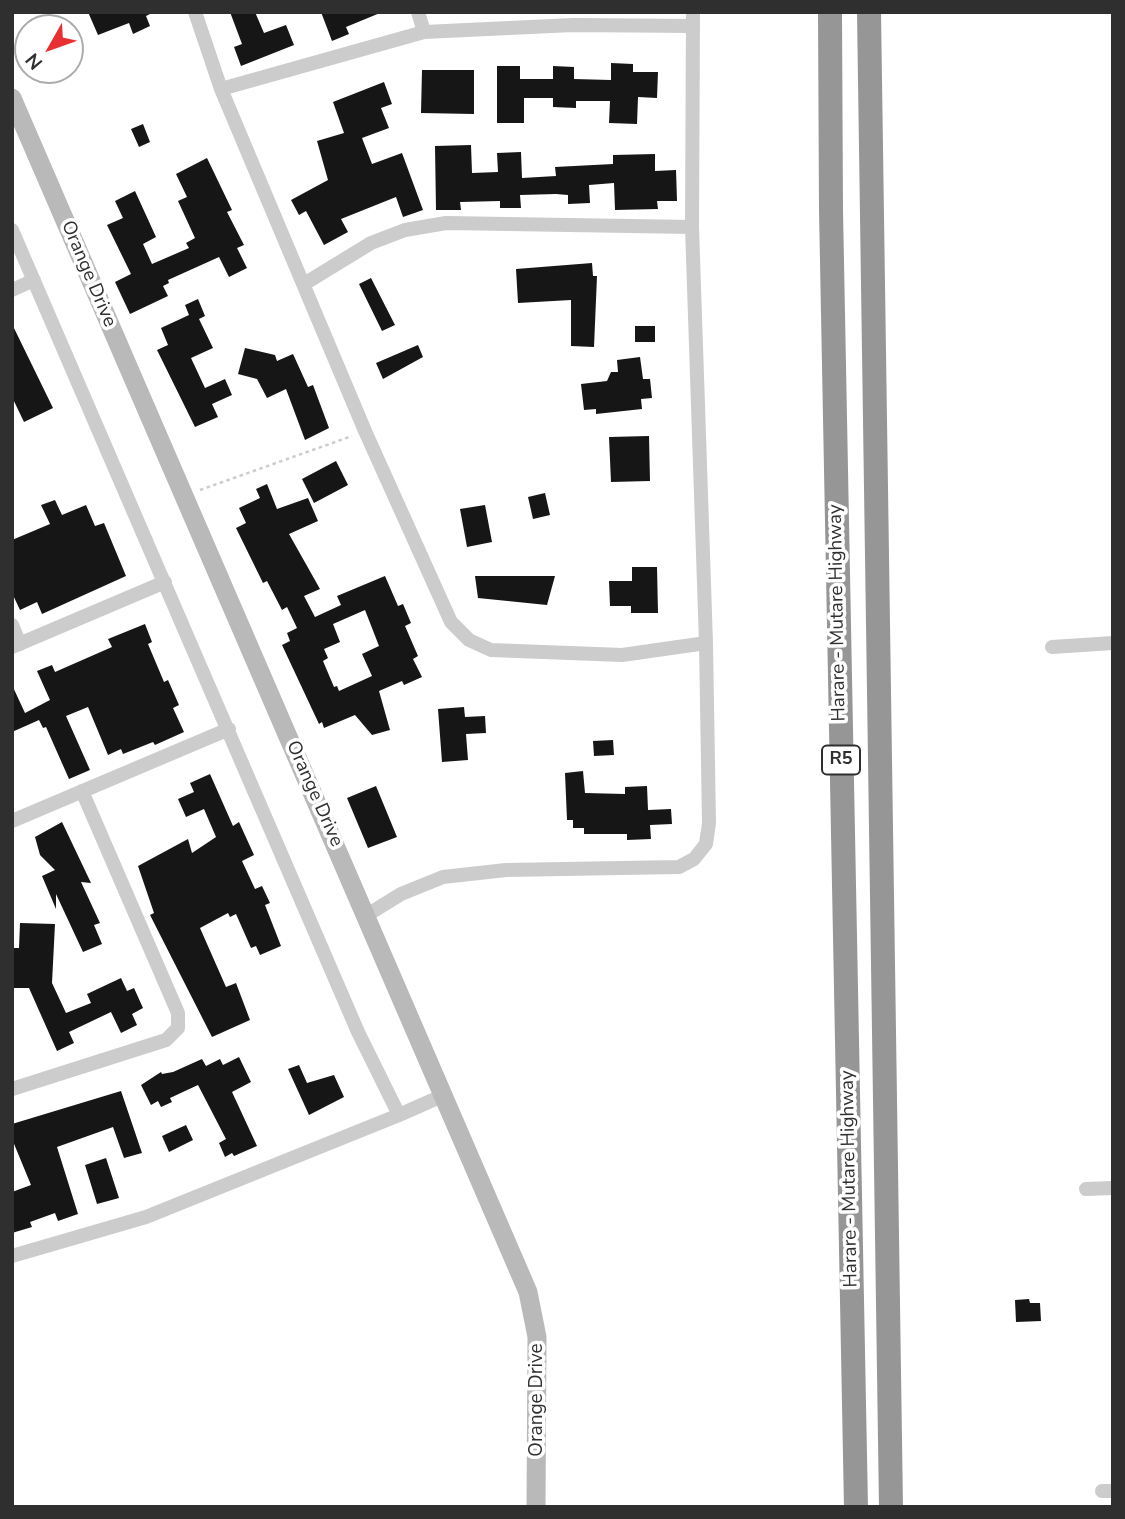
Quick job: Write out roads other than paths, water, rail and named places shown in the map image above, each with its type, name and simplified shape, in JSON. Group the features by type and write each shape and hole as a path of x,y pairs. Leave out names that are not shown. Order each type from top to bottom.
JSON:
{"highway":[{"name":"Harare - Mutare Highway","path":"830,12 831,223 856,1507"},
{"name":"Harare - Mutare Highway","path":"869,12 891,1507"}],"street":[{"path":"195,12 221,89 365,431 451,622 469,640 491,650 622,655 706,643"},
{"path":"418,12 424,32"},
{"path":"221,89 424,32 693,19 692,227 706,643 709,823 706,844 694,859 679,867 506,870 443,877 401,894 367,915"},
{"name":"Orange Drive","path":"12,99 528,1292 537,1337 536,1507"},
{"path":"304,284 371,243 405,230 446,223 692,227"},
{"path":"12,230 358,1032 399,1115"},
{"path":"12,290 34,280"},
{"path":"12,625 16,646 165,582"},
{"path":"1052,647 1113,643"},
{"path":"12,821 229,729"},
{"path":"12,1089 166,1040 178,1028 178,1013 82,791"},
{"path":"12,1256 146,1217 442,1096"},
{"path":"1086,1189 1113,1188"}]}
